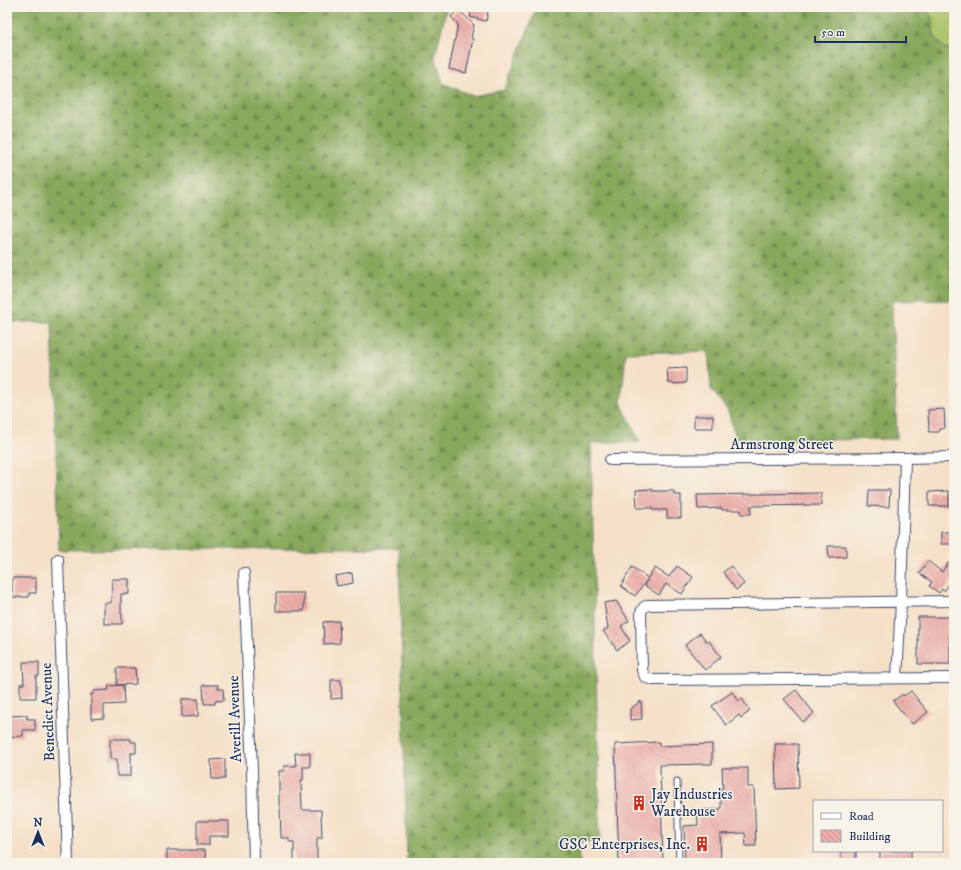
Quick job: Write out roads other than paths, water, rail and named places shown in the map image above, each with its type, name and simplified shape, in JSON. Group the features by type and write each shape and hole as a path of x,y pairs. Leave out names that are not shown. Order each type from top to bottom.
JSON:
{"street":[{"name":"Armstrong Street","path":"610,460 954,457"},
{"path":"897,678 901,602 905,458"},
{"name":"Benedict Avenue","path":"58,559 68,863"},
{"name":"Averill Avenue","path":"244,573 252,770 254,863"},
{"path":"954,601 648,605 644,607 641,612 642,670 646,677 653,680 954,678"}],"lane":[{"path":"677,781 679,863"}],"place":[{"name":"Jay Industries Warehouse","path":"639,803"},
{"name":"GSC Enterprises, Inc.","path":"702,844"}]}
